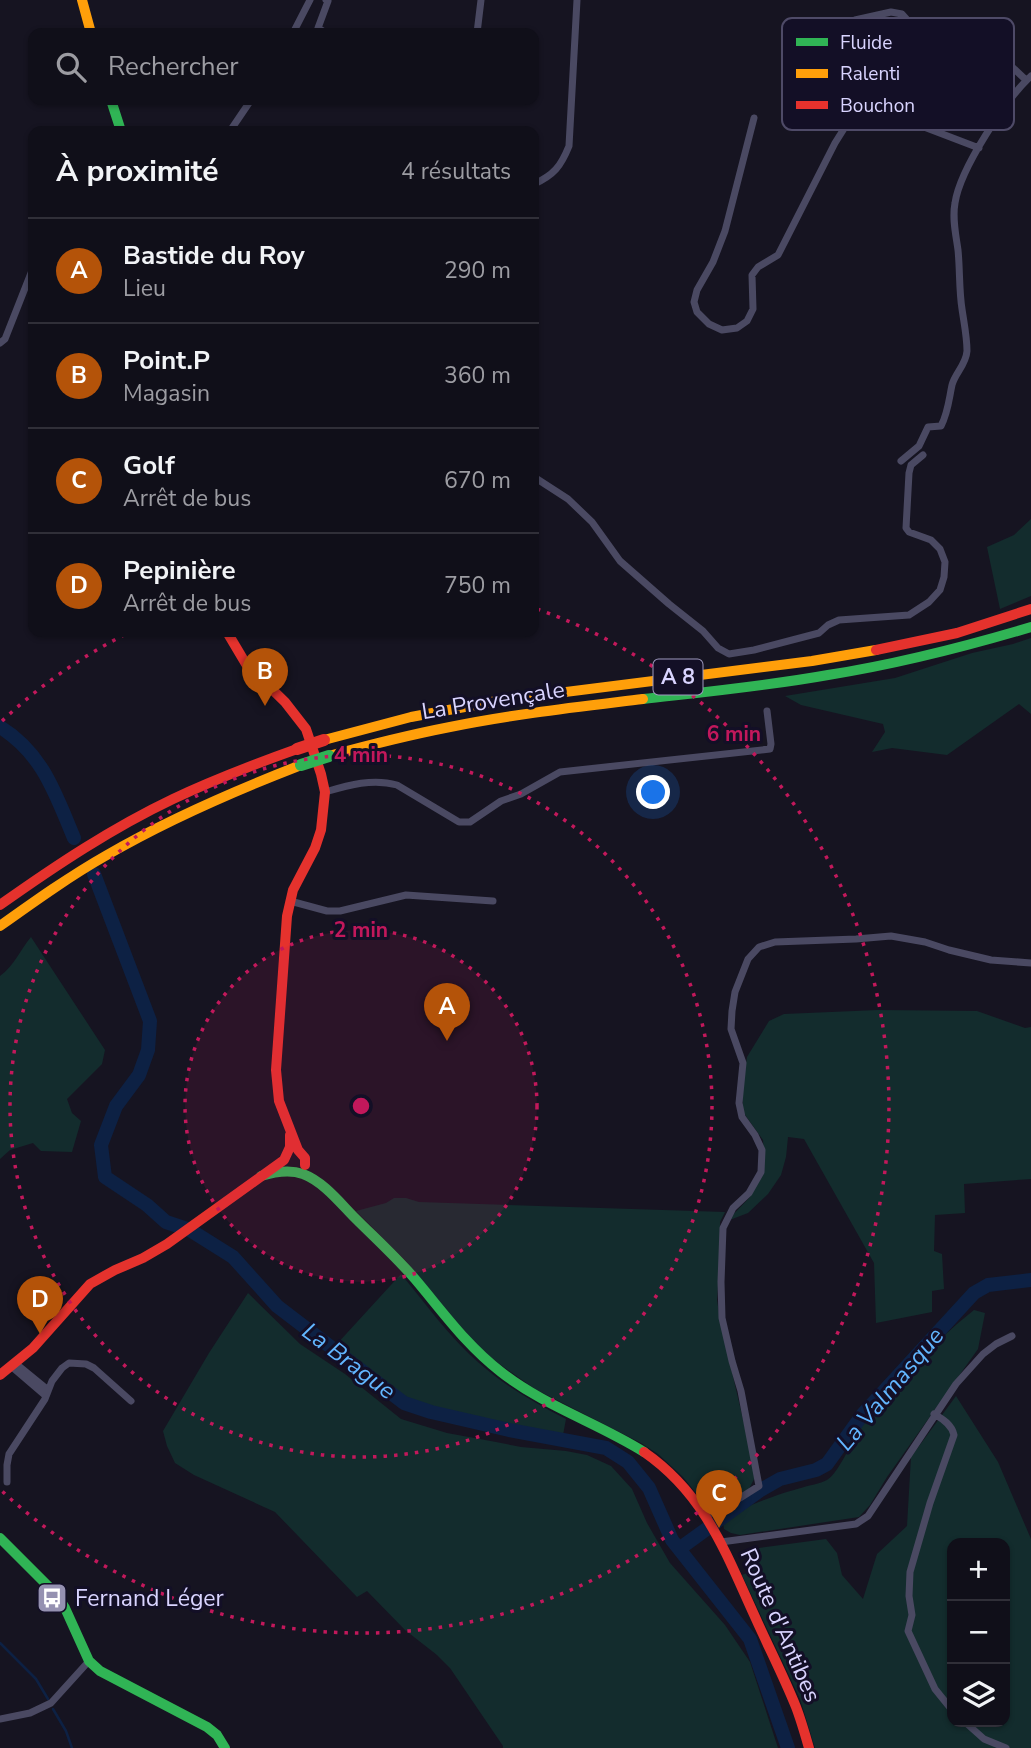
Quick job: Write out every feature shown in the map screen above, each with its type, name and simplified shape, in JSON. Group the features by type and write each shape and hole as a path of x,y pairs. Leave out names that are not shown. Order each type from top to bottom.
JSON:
{"main road":[{"path":"82,0 90,28"},
{"path":"113,105 119,126"},
{"name":"La Provençale","path":"0,905 101,838 173,800 234,773 324,740 411,717 491,702 884,649 957,633 1031,609"},
{"name":"La Provençale","path":"0,926 110,852 159,826 227,793 329,756 393,738 477,721 781,682 886,665 939,654 1031,627"},
{"path":"0,1375 33,1348 90,1284 167,1244 261,1175 293,1162 288,1124 279,1101 276,1081 284,941 290,901 321,830 325,792 306,729 285,702 246,664 230,637"},
{"name":"Route d'Antibes","path":"293,1162 317,1175 335,1198 408,1271 461,1336 484,1359 544,1401 639,1447 677,1478 695,1499 722,1542 796,1708 809,1748"},
{"path":"0,1538 56,1594 89,1661 100,1671 207,1727 217,1735 225,1748"}],"street":[{"path":"296,28 310,0"},
{"path":"318,28 328,1 326,0"},
{"path":"478,28 481,0"},
{"path":"539,182 563,162 569,146 577,0"},
{"path":"864,18 891,12 902,14 906,18"},
{"path":"1014,66 1029,78 1014,96"},
{"path":"233,126 248,105"},
{"path":"754,118 725,231 694,302 697,313 709,324 722,330 737,328 747,321 753,309 752,275 758,267 778,255 844,130"},
{"path":"932,130 979,148"},
{"path":"901,461 919,446 928,427 941,426 953,381 966,360 954,205 962,182 989,130"},
{"path":"0,344 5,339 28,277"},
{"path":"539,480 568,499 592,522 620,561 703,631 718,648 729,654 819,633 839,620 909,615 929,603 940,590 945,562 940,550 931,540 909,532 906,528 909,473 911,466 923,455"},
{"path":"325,792 351,785 386,782 397,785 459,822 470,822 501,801 521,794 560,772 770,749 767,710"},
{"path":"290,901 327,911 340,911 406,894 493,901"},
{"path":"710,1522 760,1486 741,1391 722,1318 721,1282 723,1228 733,1208 750,1193 761,1172 762,1150 742,1117 739,1103 743,1063 731,1029 735,992 748,959 759,947 775,942 891,936 925,942 991,960 1031,963"},
{"path":"722,1542 856,1524 868,1516 956,1384 983,1354 1012,1336"},
{"path":"7,1482 9,1454 52,1381 69,1363 86,1364 94,1368 131,1401"},
{"path":"13,1364 47,1393"},
{"path":"934,1415 953,1429 954,1435 910,1572 909,1596 912,1615 908,1631 935,1689 947,1704"},
{"path":"0,1719 40,1709 51,1703 89,1661"},
{"path":"971,1727 984,1739 1006,1748"}],"green space":[{"path":"1031,519 1031,596 1000,609 987,547 1014,535"},
{"path":"1031,638 1031,714 1019,704 947,755 892,748 872,752 885,732 883,724 801,705 785,696 895,678 972,653"},
{"path":"31,937 105,1050 102,1064 67,1099 72,1113 81,1121 72,1152 41,1151 33,1143 10,1150 0,1159 0,976"},
{"path":"878,1010 977,1011 1025,1028 1031,1027 1031,1179 964,1184 965,1213 935,1215 934,1251 942,1254 944,1289 932,1291 932,1312 876,1323 874,1263 804,1139 788,1137 781,1175 768,1194 748,1213 727,1221 750,1197 764,1158 763,1140 743,1112 742,1091 747,1057 769,1021 784,1014"},
{"path":"394,1198 419,1202 725,1212 720,1222 717,1300 756,1475 749,1489 714,1509 708,1508 683,1477 658,1454 535,1389 491,1358 465,1333 405,1260 356,1211 386,1203"},
{"path":"401,1274 448,1332 479,1363 521,1394 566,1419 563,1435 551,1435 502,1424 409,1400 336,1345"},
{"path":"248,1293 300,1344 345,1374 401,1419 447,1433 521,1447 587,1455 611,1466 632,1489 647,1523 670,1563 725,1625 750,1662 778,1748 503,1748 450,1668 405,1630 367,1591 357,1597 275,1512 194,1475 175,1463 163,1431"},
{"path":"974,1310 985,1313 978,1349 859,1517 740,1535 724,1529 723,1522 748,1506 832,1476 862,1426 888,1395 929,1350"},
{"path":"956,1396 998,1462 1031,1539 1031,1748 815,1748 800,1699 742,1575 747,1573 750,1559 759,1548 826,1539 837,1553 842,1575 863,1599 877,1554 907,1526 911,1457"}],"waterway":[{"name":"La Brague","path":"0,727 27,749 37,762 54,790 74,838"},
{"name":"La Brague","path":"94,874 150,1021 148,1050 139,1075 116,1106 101,1145 105,1177 147,1205 166,1222 190,1230 233,1257 277,1306 404,1403 509,1430 606,1448 628,1462 649,1488 672,1540 750,1639 788,1748"},
{"name":"La Valmasque","path":"679,1549 759,1491 780,1479 816,1470 827,1464 863,1414 974,1293 988,1285 1031,1280"},
{"path":"0,1643 36,1679 48,1699"},
{"path":"53,1709 72,1748"}],"traffic: fast":[{"path":"113,105 119,126"},
{"path":"643,699 759,686 854,671 1031,627"},
{"path":"301,765 329,756"},
{"path":"261,1176 292,1172 318,1182 400,1263 488,1362 535,1395 644,1452"},
{"path":"0,1538 56,1594 89,1661 100,1671 207,1727 217,1735 225,1748"}],"traffic: slow":[{"path":"82,0 90,28"},
{"path":"324,740 411,717 502,700 812,661 876,650"},
{"path":"329,756 474,722 643,699"},
{"path":"0,926 66,880 154,829 301,765"}],"traffic: jam":[{"path":"876,650 957,633 1031,609"},
{"path":"230,637 246,664 285,702 306,729 325,792 321,830 315,848 293,890 287,916 276,1070 279,1101 298,1150 305,1158 305,1165"},
{"path":"297,749 324,740"},
{"path":"0,905 84,848 150,810 219,779 297,749"},
{"path":"0,1375 33,1348 90,1284 167,1244 284,1160 290,1147 290,1135"},
{"path":"644,1452 683,1487 712,1527 787,1685 809,1748"}],"place":[{"name":"Point.P","path":"265,706"},
{"name":"Bastide du Roy","path":"447,1041"},
{"name":"Pepinière","path":"40,1334"},
{"name":"Golf","path":"719,1528"},
{"name":"Fernand Léger","path":"52,1598"}]}
